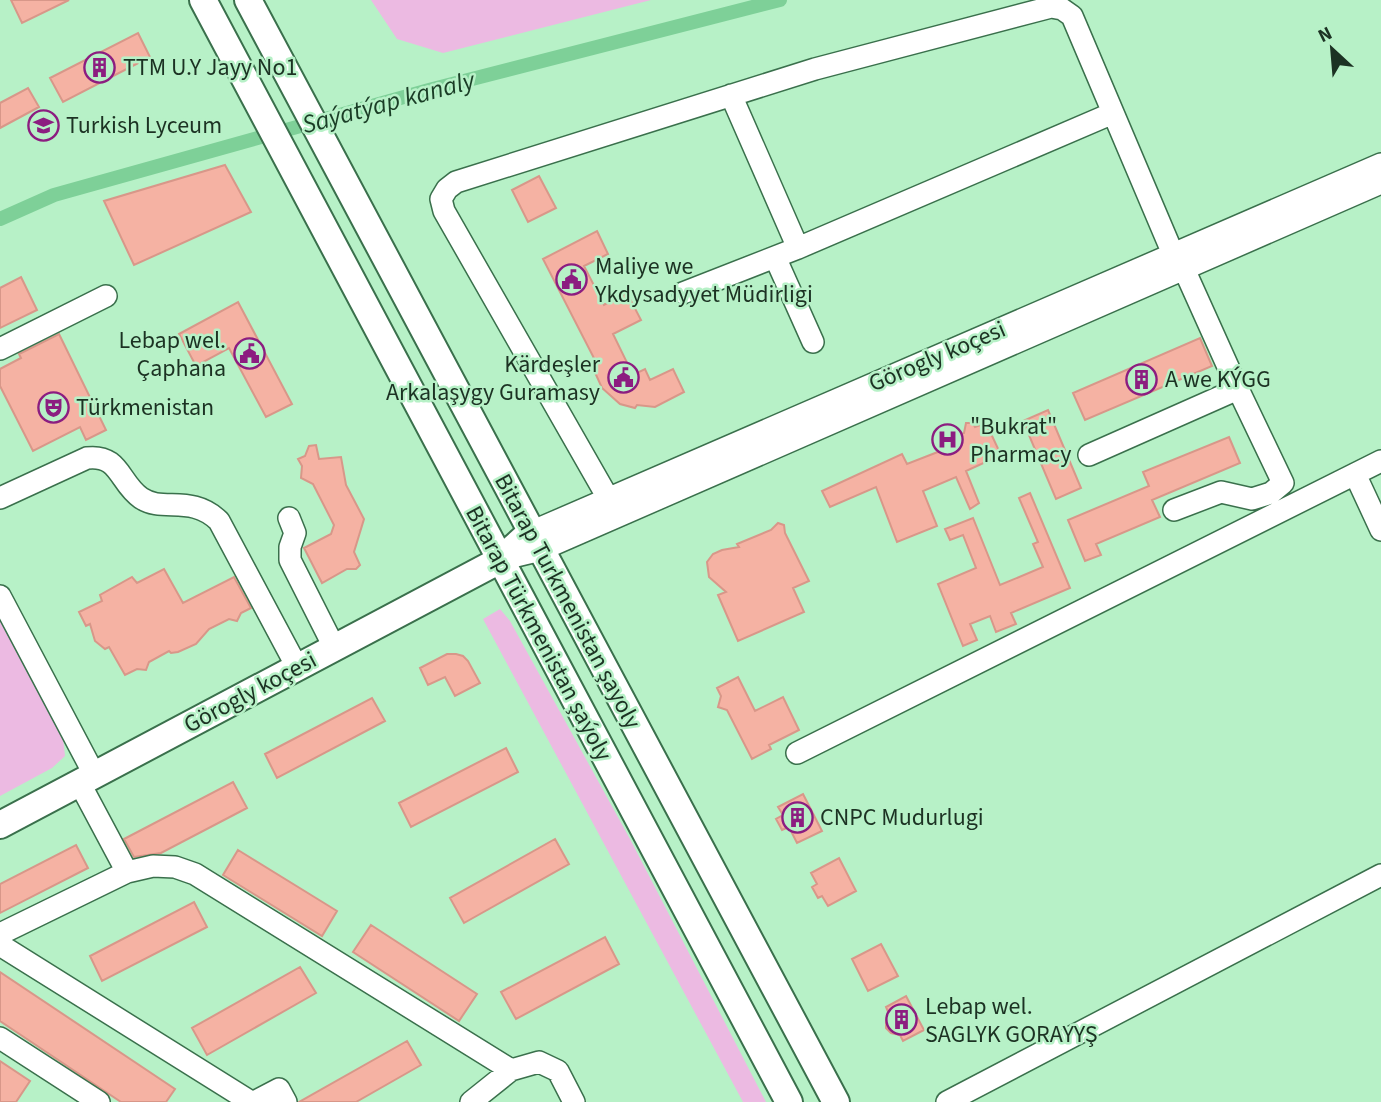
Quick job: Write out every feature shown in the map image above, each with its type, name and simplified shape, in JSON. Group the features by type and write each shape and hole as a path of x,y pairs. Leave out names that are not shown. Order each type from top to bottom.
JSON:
{"main road":[{"name":"Bitarap Türkmenistan şaýoly","path":"203,0 789,1102"},
{"name":"Bitarap Turkmenistan şayoly","path":"248,0 836,1102"},
{"name":"Görogly koçesi","path":"0,825 536,541"}],"street":[{"path":"608,498 444,211 441,199 447,189 456,182 815,69 1051,7 1062,9 1072,16 1179,261 1280,474 1282,485 1262,497 1252,499 1221,492 1174,510"},
{"path":"731,95 798,247"},
{"path":"684,293 1113,113"},
{"name":"Görogly koçesi","path":"536,541 1179,261 1381,164"},
{"name":"Görogly koçesi","path":"536,541 608,498 1179,261 1381,183"},
{"path":"775,257 813,342"},
{"path":"0,349 106,296"},
{"path":"1089,455 1238,389"},
{"path":"0,498 87,458 97,457 109,461 140,497 150,503 181,504 208,510 219,521 297,667"},
{"path":"797,753 1381,461"},
{"path":"1355,474 1381,530"},
{"path":"289,518 295,533 290,547 290,560 334,648"},
{"path":"0,596 127,872"},
{"path":"0,934 127,872 153,866 175,867 195,874 511,1070"},
{"path":"947,1102 1381,875"},
{"path":"0,945 252,1102 279,1089 286,1102"},
{"path":"0,1038 99,1102"},
{"path":"471,1102 511,1070 539,1062 558,1071 574,1102"}],"shaded area":[{"path":"371,0 651,0 443,53 397,39"},
{"path":"500,609 510,621 630,839 766,1102 743,1102 483,619"},
{"path":"0,615 63,738 65,756 52,768 0,796"}],"building":[{"path":"11,0 69,0 22,23"},
{"name":"TTM U.Y Jayy No1","path":"138,33 150,57 63,102 50,78"},
{"path":"28,88 39,107 0,128 0,103"},
{"path":"225,165 251,212 134,265 104,201"},
{"path":"539,176 556,208 528,222 512,190"},
{"path":"597,231 608,254 584,266 604,305 627,293 641,320 613,334 633,375 645,369 650,380 673,369 684,392 655,407 637,405 635,408 620,404 602,388 592,366 597,364 543,259"},
{"path":"21,277 37,310 0,328 0,288"},
{"name":"Lebap wel. Çaphana","path":"238,302 292,404 266,417 229,348 196,366 179,334"},
{"name":"Türkmenistan","path":"59,334 106,430 86,440 80,427 33,451 0,386 0,369 21,358 19,354"},
{"name":"A we KÝGG","path":"1200,338 1212,366 1085,420 1073,393"},
{"path":"1048,410 1081,488 1056,499 1023,421"},
{"path":"966,423 973,423 975,427 986,423 1001,455 966,471 979,503 970,509 956,477 923,491 937,526 897,542 876,487 830,507 822,491 902,454 907,464 948,448 947,440 964,433"},
{"path":"1229,437 1240,463 1152,500 1160,517 1096,544 1101,555 1085,561 1068,520 1149,486 1143,472"},
{"path":"316,445 319,459 341,457 346,485 364,519 354,552 360,565 322,583 304,548 331,534 334,525 313,484 301,478 302,466 298,459 305,456 309,446"},
{"path":"1030,493 1070,588 1011,613 1016,624 996,632 990,616 970,624 977,640 963,646 938,584 976,568 963,535 950,540 945,529 973,518 1000,585 1043,567 1033,544 1038,542 1019,498"},
{"path":"778,523 784,525 785,533 809,581 793,588 804,612 738,641 718,595 726,592 709,577 707,562 713,554 739,547 737,544 771,530"},
{"path":"164,569 183,603 234,577 251,608 241,613 237,621 229,619 209,629 196,644 178,652 169,651 149,662 146,670 137,669 125,675 109,647 105,649 95,641 90,624 86,626 79,612 102,601 100,595 132,577 137,583"},
{"path":"447,654 463,656 480,683 455,696 445,677 428,685 420,668"},
{"path":"738,677 755,711 783,697 799,730 769,745 771,749 752,759 727,710 718,707 721,696 717,688"},
{"path":"372,698 385,721 277,778 265,754"},
{"path":"506,748 518,772 411,827 399,803"},
{"path":"233,782 247,808 161,853 134,857 124,839"},
{"name":"CNPC Mudurlugi","path":"803,794 822,831 797,843 789,827 782,830 776,819 783,815 778,807"},
{"path":"555,839 569,864 464,923 450,898"},
{"path":"76,845 88,868 0,913 0,884"},
{"path":"238,850 337,911 322,936 223,875"},
{"path":"839,858 856,891 828,906 822,896 818,898 812,887 817,884 811,873"},
{"path":"194,902 207,927 102,981 90,956"},
{"path":"371,925 477,994 459,1021 353,952"},
{"path":"605,937 619,964 516,1019 501,992"},
{"path":"881,944 898,976 868,991 852,959"},
{"path":"300,967 316,993 207,1055 192,1028"},
{"path":"0,972 175,1089 166,1102 121,1102 0,1021"},
{"name":"Lebap wel. SAGLYK GORAYYŞ","path":"906,996 924,1030 903,1041 900,1035 891,1033 886,1028 889,1014 886,1007"},
{"path":"407,1041 421,1065 356,1102 299,1102"},
{"path":"0,1061 30,1081 16,1102 0,1102"}],"waterway":[{"name":"Saýatýap kanaly","path":"0,219 54,195 429,90 780,0"}],"place":[{"name":"TTM U.Y Jayy No1","path":"100,67"},
{"name":"Turkish Lyceum","path":"43,125"},
{"name":"Maliye we Ykdysadyyet Müdirligi","path":"572,280"},
{"name":"Lebap wel. Çaphana","path":"249,354"},
{"name":"Kärdeşler Arkalaşygy Guramasy","path":"623,378"},
{"name":"A we KÝGG","path":"1142,379"},
{"name":"Türkmenistan","path":"53,407"},
{"name":"\"Bukrat\" Pharmacy","path":"947,440"},
{"name":"CNPC Mudurlugi","path":"797,817"},
{"name":"Lebap wel. SAGLYK GORAYYŞ","path":"902,1020"}]}
